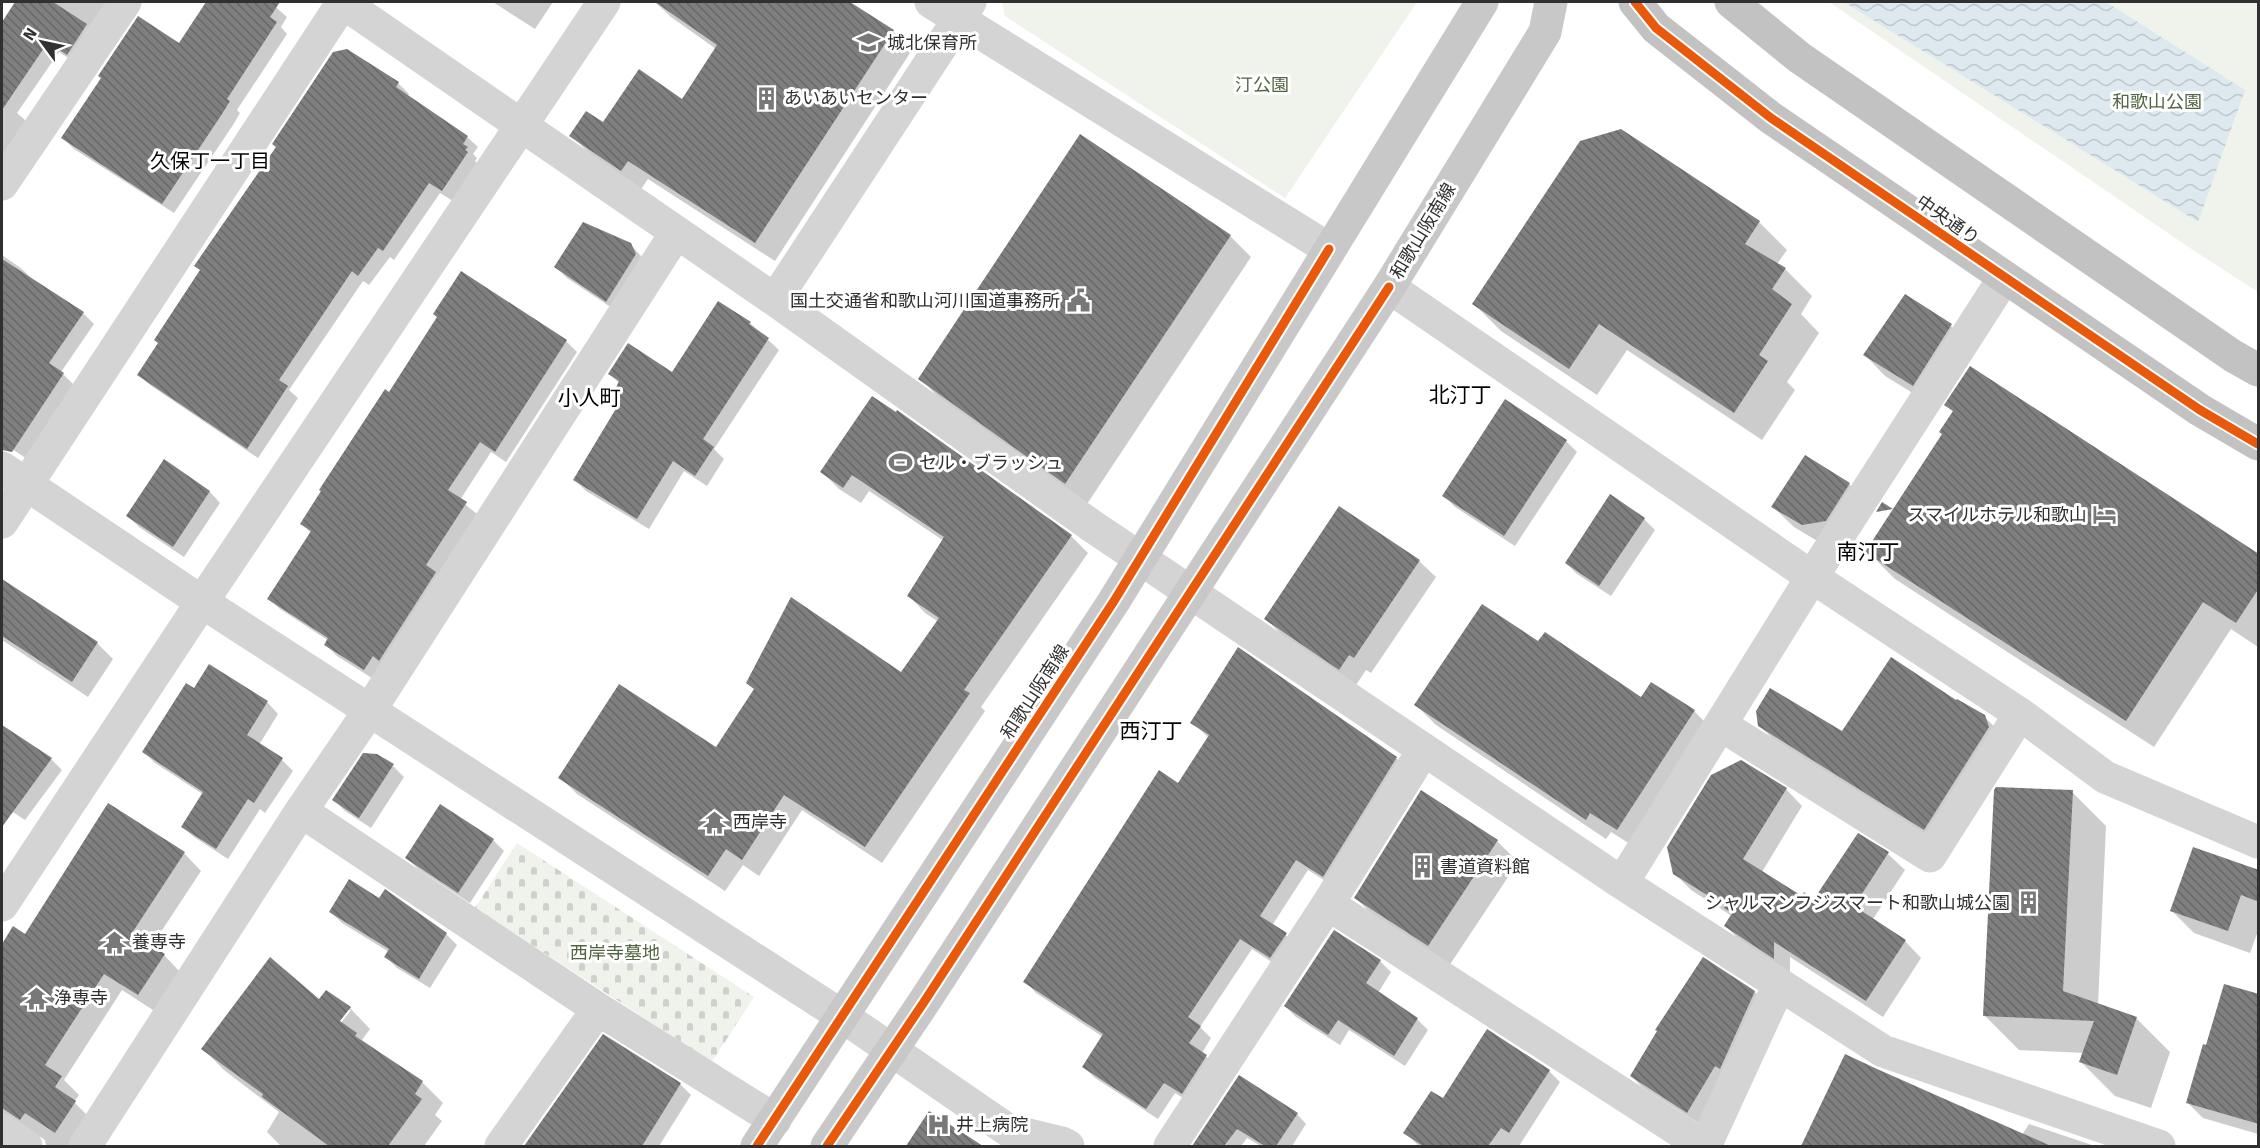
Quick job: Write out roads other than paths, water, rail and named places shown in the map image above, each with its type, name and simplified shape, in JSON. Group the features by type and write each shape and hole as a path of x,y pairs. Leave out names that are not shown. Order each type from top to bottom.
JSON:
{"highway":[{"name":"中央通り","path":"1635,2 1656,28 1771,117 2200,410 2259,444"},
{"path":"1731,2 1800,58 2233,356 2259,370"}],"main road":[{"name":"和歌山阪南線","path":"757,1146 1141,559 1482,2"},
{"name":"和歌山阪南線","path":"827,1146 892,1050 1389,287 1545,32 1551,2"}],"street":[{"path":"2,184 125,2"},
{"path":"2,522 14,476 343,2 775,300 1141,559 1192,591 1423,751 1622,883 1883,1051 2159,1146"},
{"path":"2,904 604,2"},
{"path":"931,2 964,10 1329,249"},
{"path":"775,300 964,10"},
{"path":"85,1146 370,710 676,233"},
{"path":"1622,883 1812,577 2004,278"},
{"path":"1389,287 1812,577 2020,714 2106,777 2259,842"},
{"path":"14,476 202,602 842,1016 1019,1138 1062,1143 1068,1146"},
{"path":"1721,725 1930,856 2020,714"},
{"path":"1170,1146 1328,904 1423,751"},
{"path":"302,811 598,1009 775,1120"},
{"path":"1328,904 1704,1146 1779,985"},
{"path":"501,1146 598,1009"},
{"path":"2,1130 26,1146"}],"water":[{"name":"和歌山公園","path":"1844,2 2106,2 2245,90 2198,222"}],"place":[{"name":"城北保育所","path":"869,43"},
{"name":"あいあいセンター","path":"766,98"},
{"name":"国土交通省和歌山河川国道事務所","path":"1078,301"},
{"name":"セル・ブラッシュ","path":"901,463"},
{"name":"スマイルホテル和歌山","path":"2105,515"},
{"name":"西岸寺","path":"715,822"},
{"name":"書道資料館","path":"1422,867"},
{"name":"シャルマンフジスマート和歌山城公園","path":"2028,903"},
{"name":"養専寺","path":"114,942"},
{"name":"浄専寺","path":"36,998"},
{"name":"井上病院","path":"938,1125"}],"district":[{"name":"久保丁一丁目","path":"210,161"},
{"name":"北汀丁","path":"1460,395"},
{"name":"小人町","path":"589,398"},
{"name":"南汀丁","path":"1868,552"},
{"name":"西汀丁","path":"1151,731"}],"park label":[{"name":"汀公園","path":"1262,85"},
{"name":"西岸寺墓地","path":"615,953"}]}
